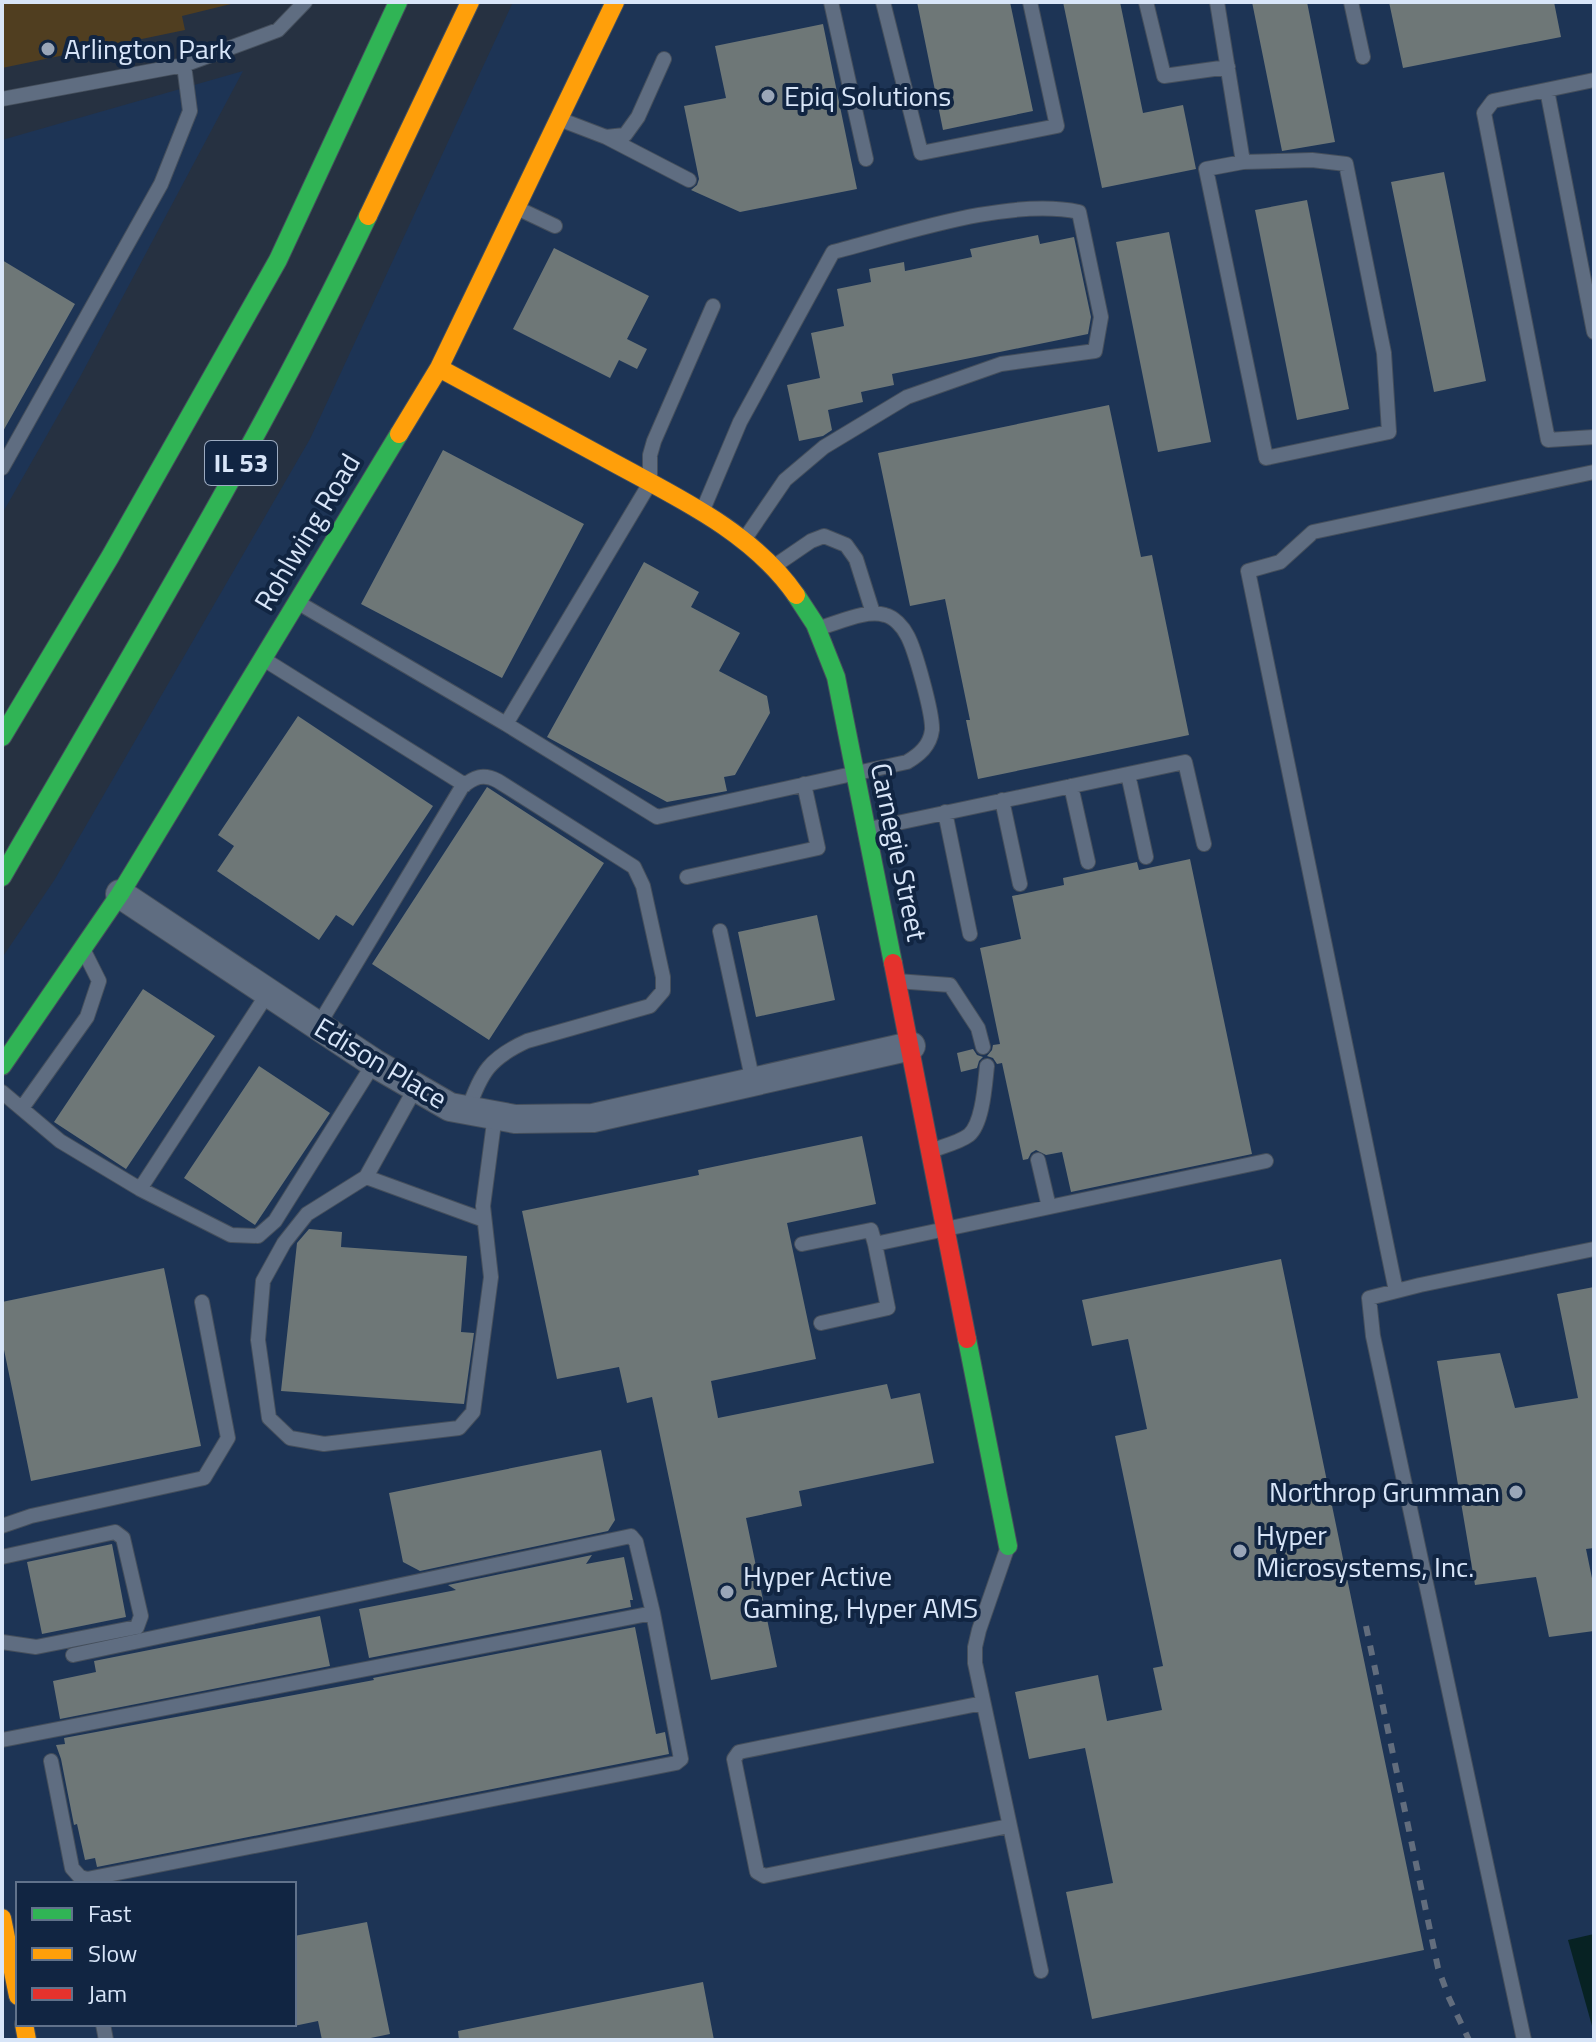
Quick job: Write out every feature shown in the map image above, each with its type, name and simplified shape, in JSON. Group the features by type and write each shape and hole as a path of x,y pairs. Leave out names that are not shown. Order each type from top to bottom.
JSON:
{"main road":[{"name":"IL 53","path":"2,737 110,557 278,260 398,2"},
{"name":"IL 53","path":"2,877 232,479 319,318 470,2"},
{"name":"Rohlwing Road","path":"2,1066 120,894 439,368 615,2"},
{"name":"Carnegie Street","path":"439,368 650,483 744,540 784,578 816,628 836,677 1008,1546"},
{"path":"2,1918 16,1986"}],"street":[{"name":"Edison Place","path":"120,894 374,1063 450,1107 515,1119 593,1118 911,1046"}],"lane":[{"path":"2,99 184,65 278,30 305,2"},
{"path":"831,2 866,159"},
{"path":"883,2 921,153 1057,126 1030,2"},
{"path":"1146,2 1164,76 1228,67"},
{"path":"1217,2 1243,162"},
{"path":"1351,2 1363,57"},
{"path":"606,137 625,135 638,117 664,59"},
{"path":"2,468 161,184 190,111 184,65"},
{"path":"1594,80 1493,101 1484,113 1548,440 1594,437"},
{"path":"1547,90 1594,332"},
{"path":"559,119 606,137 689,180"},
{"path":"1312,160 1346,164 1384,353 1389,432 1266,458 1206,169 1243,162 1312,160"},
{"path":"701,513 740,422 833,252 975,216 1057,207 1079,212 1101,317 1095,351 1001,364 907,397 824,447 785,480 744,540"},
{"path":"516,208 555,226"},
{"path":"506,724 650,483 650,455 654,441 713,306"},
{"path":"1396,1291 1248,571 1280,562 1313,532 1594,472"},
{"path":"773,567 811,541 824,536 846,545 856,559 873,613"},
{"path":"297,602 506,724 657,817 907,762 928,745 932,728 920,672 909,637 901,626 887,615 873,613 816,628"},
{"path":"263,658 465,785"},
{"path":"865,830 1185,762 1204,844"},
{"path":"1128,774 1146,857"},
{"path":"318,1026 465,785 479,776 487,775 634,867 643,886 663,977 663,991 650,1006 511,1048 480,1077 483,1206 491,1277 473,1412 459,1428 324,1444 290,1438 269,1418 258,1340 263,1281 284,1243 307,1214 366,1177 416,1087"},
{"path":"687,877 818,848 804,784"},
{"path":"1071,786 1088,862"},
{"path":"1002,800 1020,884"},
{"path":"945,812 970,934"},
{"path":"720,931 753,1082"},
{"path":"22,1108 87,1017 99,981 83,949"},
{"path":"897,981 950,985 978,1028 983,1047"},
{"path":"140,1189 268,993"},
{"path":"2,1092 60,1141 140,1189 231,1235 258,1236 275,1221 374,1063"},
{"path":"931,1151 969,1135 976,1126 987,1066"},
{"path":"1038,1160 1049,1207"},
{"path":"875,1244 1266,1161"},
{"path":"366,1177 484,1220"},
{"path":"802,1244 871,1230 875,1244 888,1308 821,1323"},
{"path":"1524,2040 1373,1336 1369,1298 1594,1249"},
{"path":"2,1526 31,1516 204,1478 228,1438 202,1302"},
{"path":"2,1557 115,1532 123,1538 141,1616 137,1627 36,1647 2,1642"},
{"path":"51,1761 72,1868 80,1877 87,1879 676,1763 681,1759 653,1613 636,1542 631,1536 73,1655"},
{"path":"1008,1546 975,1647 983,1703 1041,1971"},
{"path":"2,1740 653,1613"},
{"path":"983,1703 739,1752 734,1759 757,1872 764,1876 1009,1826"}],"shaded area":[{"name":"Arlington Park","path":"2,2 239,2 182,16 185,30 2,68"},
{"path":"513,2 1594,2 1594,2040 2,2040 2,958 55,879 310,439"},
{"path":"243,71 80,377 2,514 2,140"},
{"path":"1594,1934 1594,2033 1568,1940"}],"building":[{"path":"917,2 1010,2 1033,111 943,130"},
{"path":"1063,2 1120,2 1143,113 1183,105 1196,169 1102,188"},
{"path":"1252,2 1307,2 1335,142 1282,151"},
{"path":"1389,2 1554,2 1561,37 1403,68"},
{"path":"823,24 857,189 740,212 691,190 699,179 684,106 726,98 715,46"},
{"path":"1444,172 1486,381 1434,392 1391,182"},
{"path":"1307,200 1349,409 1297,420 1255,210"},
{"path":"1169,232 1211,442 1158,452 1116,242"},
{"path":"1038,235 1040,244 1074,237 1091,317 1088,334 892,374 894,385 861,392 863,402 828,410 832,430 823,436 799,441 787,385 820,378 811,333 844,326 837,289 871,282 869,269 904,262 905,271 972,257 970,249"},
{"path":"554,248 649,296 627,339 647,349 637,369 619,360 610,378 513,329"},
{"path":"2,260 75,304 2,433"},
{"path":"1109,405 1141,557 1152,555 1189,735 978,779 966,720 970,720 945,599 910,606 878,453"},
{"path":"443,450 584,524 502,678 361,604"},
{"path":"644,562 699,592 691,607 740,633 719,671 767,696 770,713 735,775 724,777 727,791 667,802 547,737"},
{"path":"298,716 433,806 353,926 336,915 319,940 217,871 234,846 218,835"},
{"path":"487,787 604,863 489,1040 372,964"},
{"path":"1190,859 1252,1154 1071,1192 1062,1152 1046,1155 1036,1150 1023,1160 1002,1063 997,1064 987,1056 993,1045 1000,1044 980,948 1021,939 1012,896 1064,885 1063,878 1137,862 1139,870"},
{"path":"817,915 835,1000 756,1017 738,932"},
{"path":"143,989 215,1036 126,1169 54,1122"},
{"path":"973,1049 983,1057 977,1068 961,1072 957,1053"},
{"path":"259,1066 330,1113 255,1225 184,1178"},
{"path":"862,1136 876,1204 787,1223 816,1359 711,1381 718,1418 887,1384 891,1399 920,1393 934,1463 799,1491 802,1506 746,1518 777,1667 711,1680 652,1397 627,1403 619,1367 557,1379 522,1211 699,1175 698,1170"},
{"path":"309,1229 342,1232 341,1247 467,1256 461,1332 474,1333 464,1404 281,1391 297,1243"},
{"name":"Hyper Microsystems, Inc.","path":"1281,1259 1424,1950 1092,2019 1066,1892 1113,1883 1085,1748 1029,1759 1015,1692 1098,1675 1107,1721 1162,1710 1153,1668 1163,1666 1115,1436 1147,1429 1128,1339 1092,1346 1082,1300"},
{"path":"164,1268 201,1446 31,1481 2,1340 2,1302"},
{"name":"Northrop Grumman","path":"1594,1287 1594,1548 1586,1549 1594,1588 1594,1631 1549,1637 1536,1577 1475,1585 1437,1361 1500,1353 1515,1408 1578,1398 1557,1294"},
{"path":"601,1450 615,1520 608,1531 420,1571 403,1562 389,1493"},
{"path":"112,1544 126,1617 42,1634 27,1562"},
{"path":"592,1555 586,1564 624,1557 633,1600 630,1600 631,1607 369,1658 359,1609 456,1590 448,1585"},
{"path":"320,1616 330,1666 60,1719 53,1681 96,1672 94,1661"},
{"path":"635,1627 656,1734 665,1732 669,1754 97,1867 95,1858 85,1860 56,1745 65,1744 64,1738"},
{"path":"367,1922 390,2034 361,2040 322,2040 318,2021 296,2026 296,1936"},
{"path":"703,1982 714,2040 459,2040 458,2031"}],"railway":[{"path":"1366,1626 1438,1968 1469,2040"}],"traffic: fast":[{"path":"2,737 110,557 278,260 398,2"},
{"path":"2,877 238,468 368,216"},
{"path":"2,1066 120,894 399,434"},
{"path":"796,595 815,624 836,677 893,963"},
{"path":"967,1339 1008,1546"}],"traffic: slow":[{"path":"368,216 470,2"},
{"path":"399,434 439,368 615,2"},
{"path":"439,368 709,516 757,551 796,595"},
{"path":"2,1918 16,1986"},
{"path":"24,2026 27,2040"}],"traffic: jam":[{"path":"893,963 967,1339"}],"place":[{"name":"Arlington Park","path":"48,49"},
{"name":"Epiq Solutions","path":"768,96"},
{"name":"Northrop Grumman","path":"1516,1492"},
{"name":"Hyper Microsystems, Inc.","path":"1240,1551"},
{"name":"Hyper Active Gaming, Hyper AMS","path":"727,1592"}]}
